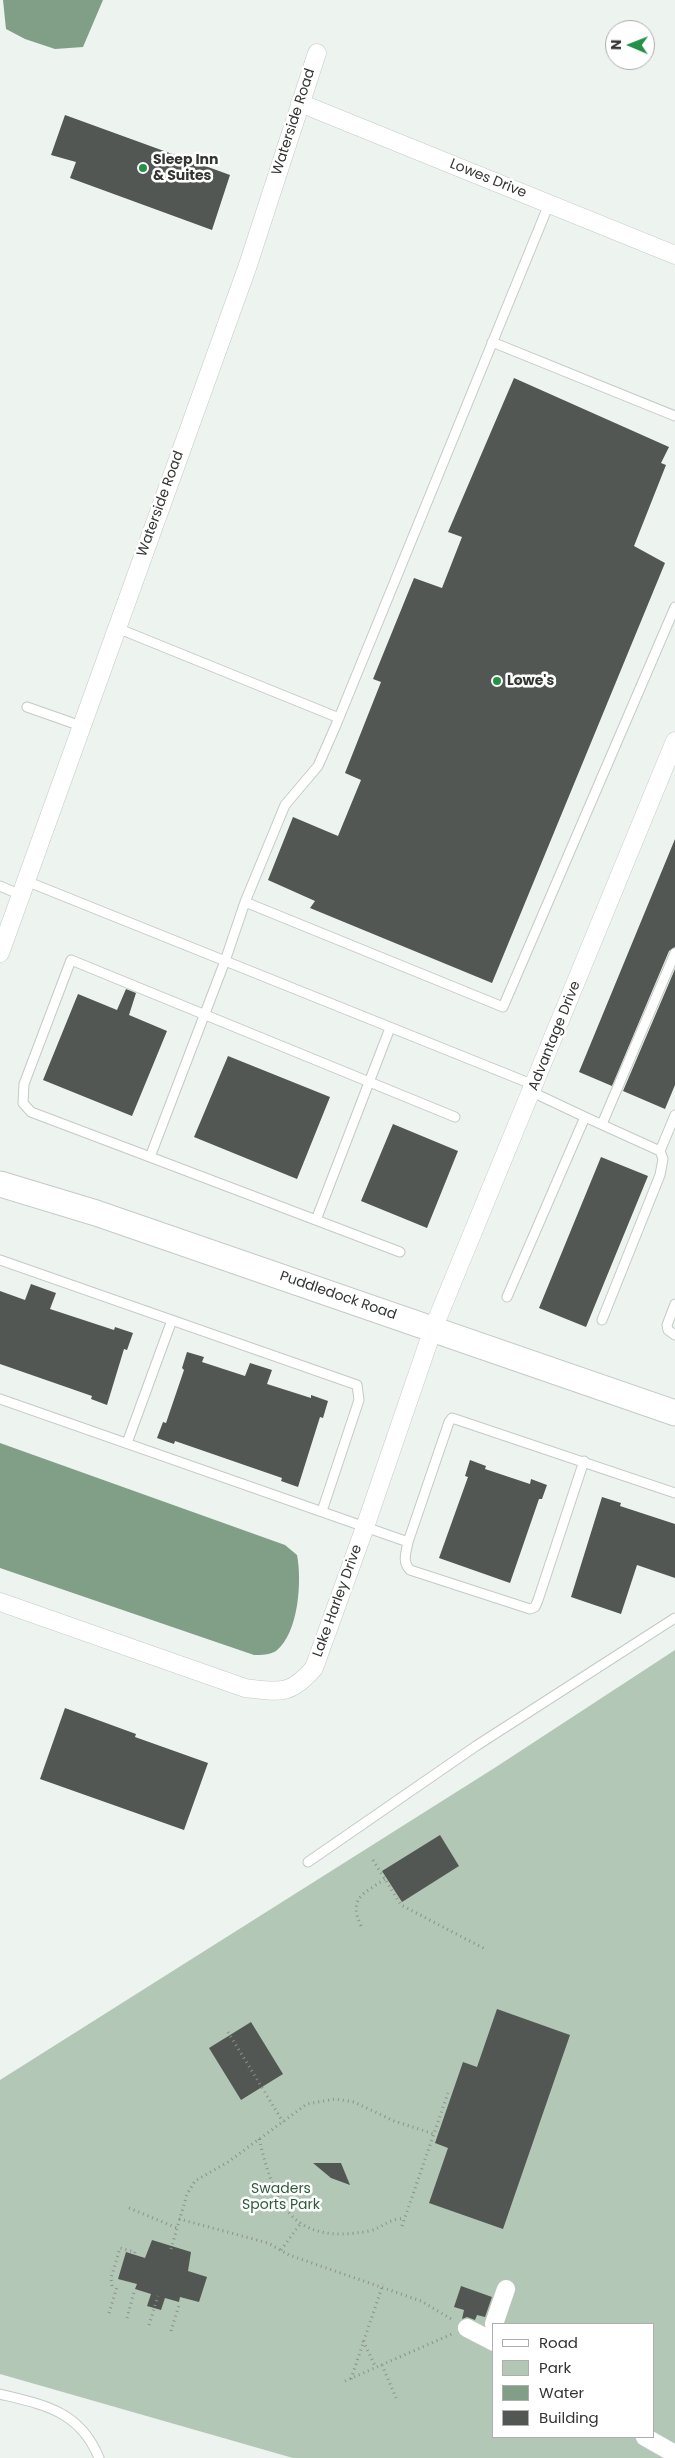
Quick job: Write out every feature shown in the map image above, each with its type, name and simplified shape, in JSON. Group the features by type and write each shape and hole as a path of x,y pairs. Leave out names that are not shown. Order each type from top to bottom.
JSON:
{"main road":[{"name":"Puddledock Road","path":"0,1184 96,1213 675,1413"}],"street":[{"name":"Waterside Road","path":"0,953 247,268 316,53"},
{"name":"Lowes Drive","path":"300,103 675,255"},
{"name":"Advantage Drive","path":"433,1329 675,741"},
{"name":"Lake Harley Drive","path":"0,1602 246,1688 278,1692 300,1684 314,1668 433,1329"},
{"path":"496,2323 506,2289"},
{"path":"467,2328 492,2333"},
{"path":"646,2438 675,2454"}],"lane":[{"path":"150,1157 225,961 245,902 285,805 318,766 549,204"},
{"path":"492,342 675,416"},
{"path":"245,902 503,1007 675,607"},
{"path":"117,628 339,718"},
{"path":"27,706 81,726"},
{"path":"0,886 23,888 225,961 533,1089 586,1117 660,1151"},
{"path":"602,1124 675,953"},
{"path":"400,1252 31,1112 23,1103 24,1084 71,960 455,1118"},
{"path":"316,1220 390,1028"},
{"path":"602,1320 660,1175 663,1159 660,1151 675,1115"},
{"path":"507,1298 586,1117"},
{"path":"0,1260 357,1385 359,1400 322,1511"},
{"path":"675,1304 667,1325 668,1330 675,1335"},
{"path":"127,1443 172,1320"},
{"path":"0,1399 408,1542"},
{"path":"584,1462 535,1607 530,1609 410,1570 406,1566 405,1558 408,1542 452,1418 584,1462 675,1493"},
{"path":"308,1862 476,1746 675,1618"},
{"path":"0,2394 46,2405 78,2425 91,2438 99,2458"}],"path":[{"path":"373,1860 401,1905 487,1950"},
{"path":"361,1926 355,1913 356,1902 360,1896 385,1879"},
{"path":"228,2032 283,2122"},
{"path":"402,2226 448,2093"},
{"path":"171,2249 188,2190 195,2181 228,2162 307,2104 341,2100 361,2105 394,2121 434,2134"},
{"path":"259,2139 272,2186 280,2202 301,2223 322,2232 344,2234 370,2231 391,2220 405,2219"},
{"path":"129,2208 177,2228"},
{"path":"180,2219 268,2243 289,2255 382,2286 424,2303 467,2328"},
{"path":"281,2250 301,2223"},
{"path":"112,2286 111,2278 120,2248 135,2252 134,2255"},
{"path":"351,2379 382,2286"},
{"path":"109,2313 117,2287"},
{"path":"127,2318 134,2292"},
{"path":"149,2325 158,2296"},
{"path":"171,2331 179,2305"},
{"path":"345,2381 467,2328"},
{"path":"363,2340 376,2368"},
{"path":"382,2365 396,2398"}],"green space":[{"name":"Swaders Sports Park","path":"675,1650 675,2458 293,2458 0,2374 0,2080 496,1767"}],"water":[{"path":"3,0 103,0 83,47 55,49 25,39 6,29"},
{"path":"0,1443 285,1545 297,1555 299,1592 294,1619 284,1643 274,1652 254,1655 0,1568"}],"building":[{"name":"Sleep Inn & Suites","path":"65,115 230,175 212,230 70,178 76,162 51,155"},
{"name":"Lowe's","path":"514,378 669,447 661,463 666,465 634,546 665,563 492,983 310,908 315,901 268,880 293,817 338,836 361,780 345,773 381,682 373,679 414,578 442,588 462,537 448,532"},
{"path":"675,839 675,947 669,951 612,1086 579,1072"},
{"path":"675,969 675,1085 665,1109 623,1091"},
{"path":"126,989 136,993 129,1015 167,1031 132,1116 43,1080 78,994 117,1010"},
{"path":"228,1056 330,1097 297,1179 194,1137"},
{"path":"393,1124 458,1151 427,1228 361,1201"},
{"path":"601,1157 648,1176 586,1327 539,1308"},
{"path":"31,1284 56,1293 50,1309 114,1330 115,1327 133,1333 127,1350 124,1349 107,1405 91,1399 92,1396 0,1364 0,1291 25,1300"},
{"path":"187,1352 204,1357 202,1362 245,1376 250,1363 272,1370 267,1384 311,1398 311,1395 328,1401 323,1418 320,1417 298,1487 281,1481 282,1478 175,1441 174,1444 157,1438 163,1422 166,1423 184,1370 182,1368"},
{"path":"470,1460 486,1466 485,1469 530,1484 531,1479 547,1485 542,1499 539,1499 510,1583 439,1558 468,1477 465,1476"},
{"path":"602,1497 621,1503 620,1506 675,1524 675,1578 637,1565 621,1614 571,1597"},
{"path":"65,1708 136,1734 135,1737 208,1763 184,1830 40,1779"},
{"path":"440,1835 459,1866 402,1902 382,1871"},
{"path":"497,2009 570,2035 503,2229 429,2203 448,2148 435,2143 463,2062 477,2067"},
{"path":"251,2022 283,2074 241,2100 209,2048"},
{"path":"313,2163 341,2163 350,2185 331,2178"},
{"path":"152,2240 191,2252 188,2271 207,2277 199,2302 180,2297 179,2302 165,2298 161,2310 147,2306 151,2294 135,2289 137,2284 118,2279 126,2252 145,2258"},
{"path":"461,2286 492,2297 485,2317 477,2315 475,2320 467,2317 462,2319 464,2310 454,2307"}],"place":[{"name":"Sleep Inn & Suites","path":"143,168"},
{"name":"Lowe's","path":"497,681"}]}
